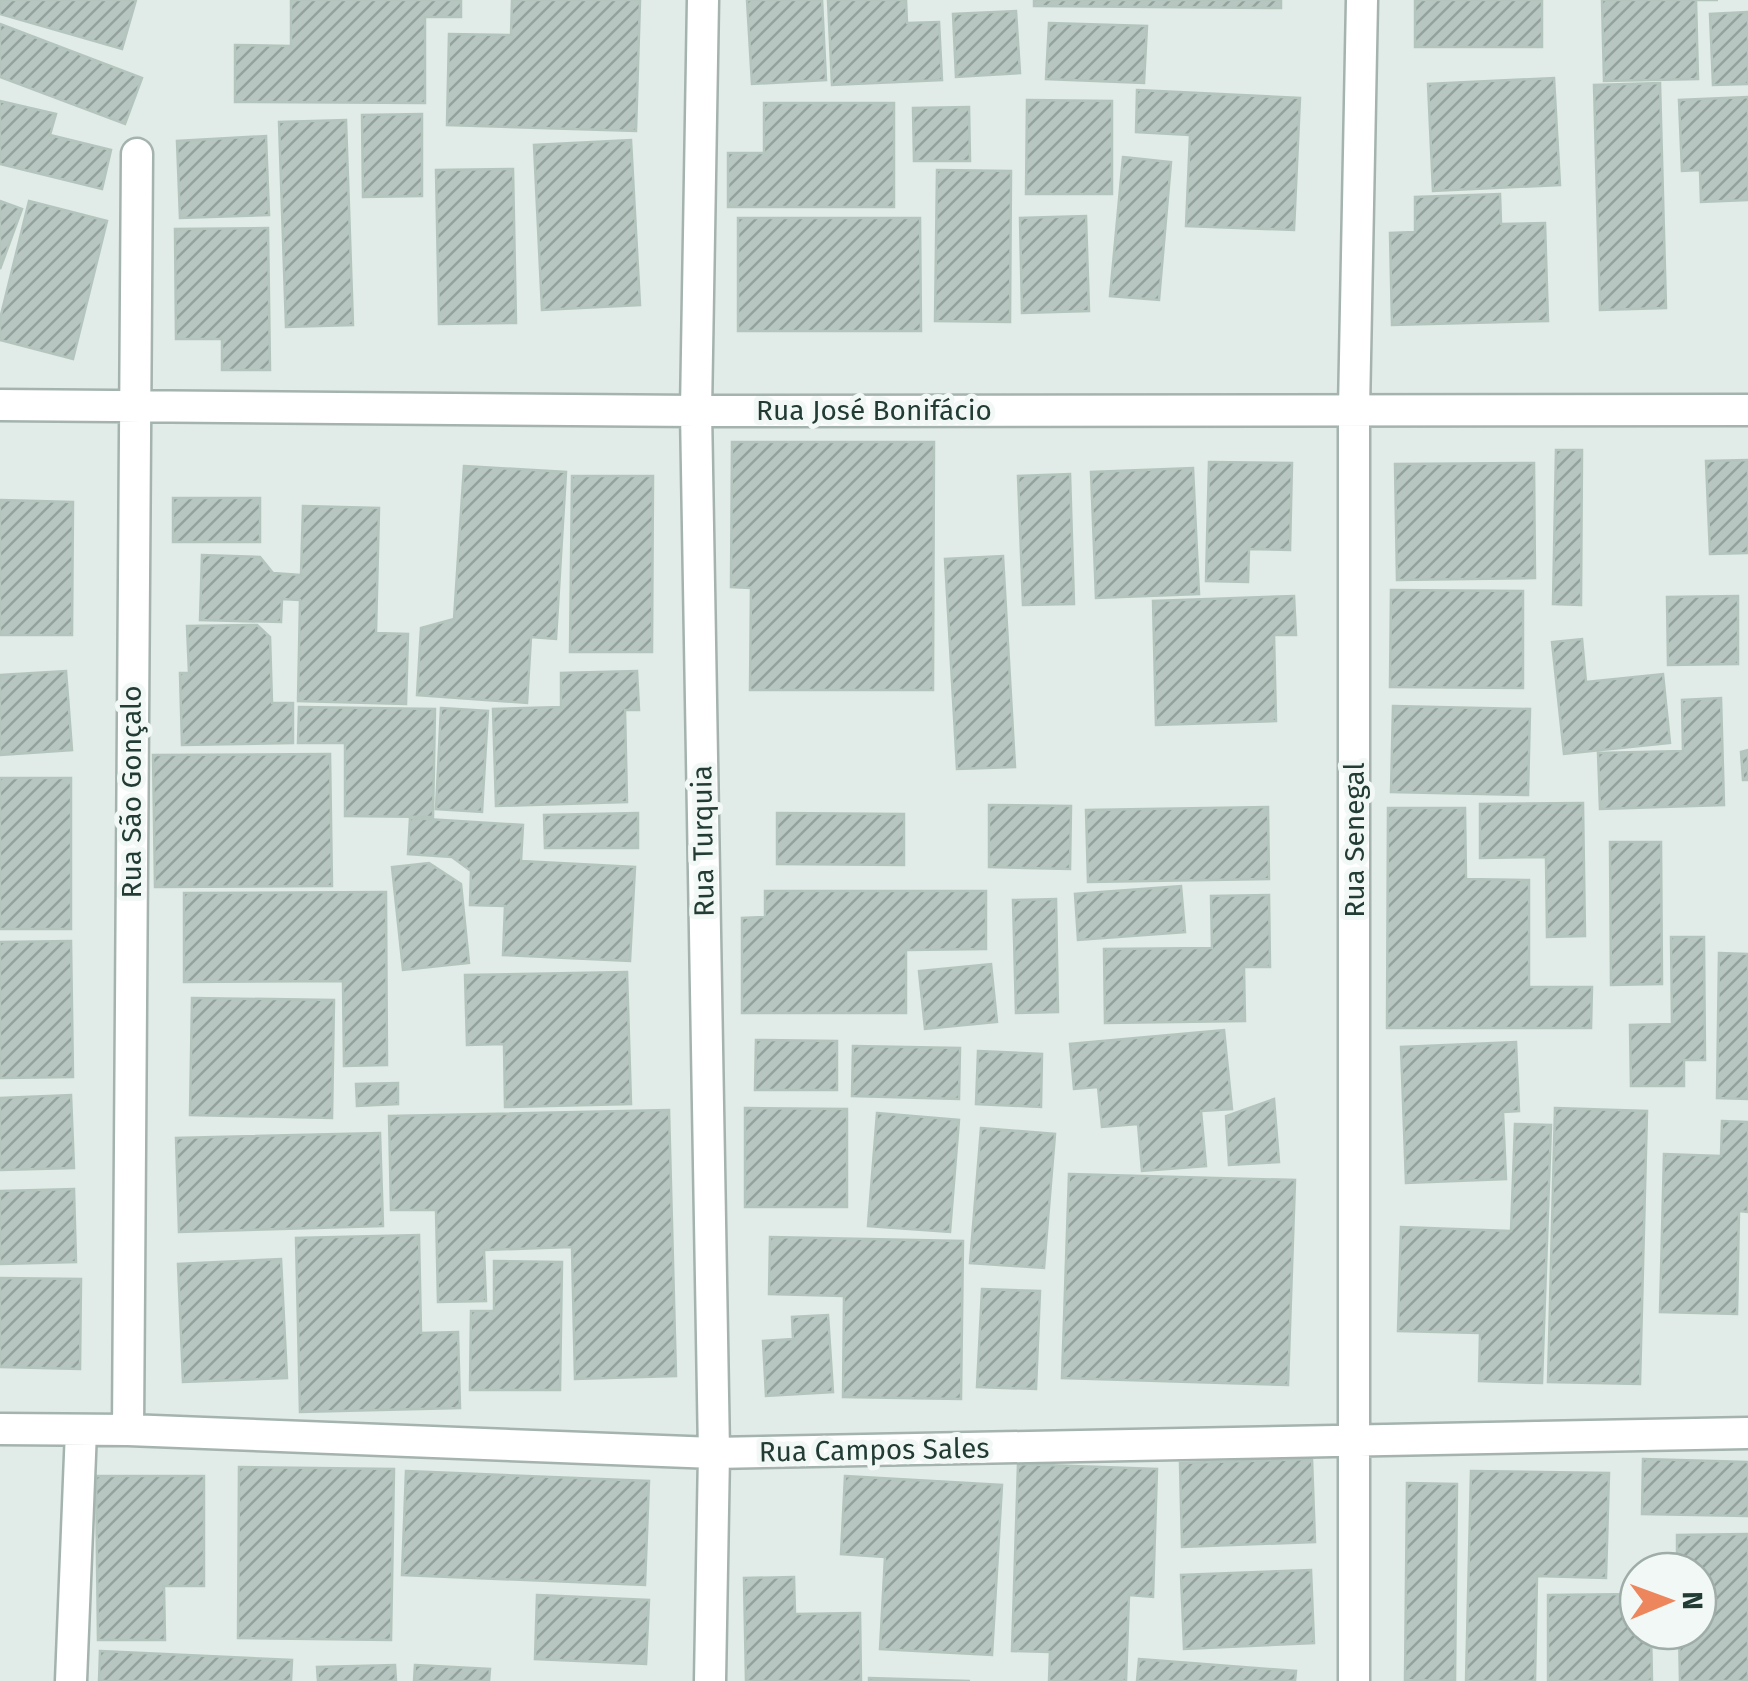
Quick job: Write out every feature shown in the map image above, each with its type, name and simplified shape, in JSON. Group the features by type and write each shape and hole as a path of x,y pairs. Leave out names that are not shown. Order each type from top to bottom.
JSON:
{"street":[{"name":"Rua Turquia","path":"703,0 696,412 714,1453 710,1681"},
{"name":"Rua Senegal","path":"1354,1681 1354,409 1362,0"},
{"name":"Rua São Gonçalo","path":"128,1430 137,154"},
{"name":"Rua José Bonifácio","path":"0,405 696,412 1748,410"},
{"name":"Rua Campos Sales","path":"0,1430 128,1430 714,1453 1748,1433"},
{"path":"70,1681 81,1430"}],"building":[{"path":"0,0 136,0 122,49 0,14"},
{"path":"291,0 461,0 461,17 425,17 425,103 235,102 235,45 291,46"},
{"path":"512,0 640,0 636,131 447,125 449,34 511,35"},
{"path":"747,0 822,0 826,80 752,84"},
{"path":"828,0 906,0 907,23 939,22 942,80 832,85"},
{"path":"1034,0 1281,0 1281,8 1034,6"},
{"path":"1415,0 1542,0 1542,47 1415,47"},
{"path":"1602,0 1696,0 1698,79 1604,81"},
{"path":"1016,11 1020,73 956,77 953,14"},
{"path":"1748,12 1748,84 1713,85 1710,14"},
{"path":"1049,23 1147,26 1144,83 1046,79"},
{"path":"0,24 142,78 125,124 0,77"},
{"path":"1554,78 1560,185 1433,191 1428,84"},
{"path":"1660,83 1666,308 1600,310 1594,85"},
{"path":"1137,90 1300,98 1294,230 1186,226 1190,135 1136,132"},
{"path":"1748,97 1748,200 1701,202 1700,170 1682,171 1679,100"},
{"path":"1027,100 1112,101 1112,194 1026,194"},
{"path":"0,101 56,114 50,135 111,150 102,189 0,164"},
{"path":"764,103 894,103 894,207 728,207 728,153 764,153"},
{"path":"969,107 970,161 914,161 913,108"},
{"path":"422,114 422,196 363,197 362,115"},
{"path":"346,120 353,325 286,327 279,122"},
{"path":"266,136 269,215 180,218 177,141"},
{"path":"631,140 640,305 542,310 534,145"},
{"path":"1123,157 1171,162 1159,300 1110,296"},
{"path":"513,169 516,323 439,324 436,170"},
{"path":"937,170 1011,171 1010,322 935,321"},
{"path":"1500,194 1501,224 1545,223 1548,321 1392,325 1390,233 1415,232 1415,197"},
{"path":"0,201 22,209 0,269"},
{"path":"29,201 107,221 73,359 0,340 0,319"},
{"path":"1086,216 1089,311 1022,313 1020,218"},
{"path":"738,218 920,218 921,331 738,331"},
{"path":"268,228 270,370 222,370 222,339 176,339 175,229"},
{"path":"732,442 934,442 933,690 750,690 751,588 731,587"},
{"path":"1556,450 1582,450 1581,605 1553,604"},
{"path":"1748,460 1748,553 1710,554 1706,461"},
{"path":"1209,462 1292,463 1290,550 1249,549 1248,582 1206,581"},
{"path":"1534,463 1535,578 1397,580 1395,464"},
{"path":"464,466 566,472 556,639 531,637 527,703 417,695 421,628 454,619"},
{"path":"1193,468 1199,594 1096,598 1091,472"},
{"path":"1070,474 1074,604 1023,605 1018,476"},
{"path":"572,476 653,476 652,652 570,652"},
{"path":"173,498 260,498 260,542 173,542"},
{"path":"0,500 73,502 72,635 0,635"},
{"path":"303,506 379,508 376,633 408,634 406,704 298,701 300,600 282,599 281,622 200,620 202,555 260,557 273,573 301,575"},
{"path":"1003,556 1015,767 957,769 945,559"},
{"path":"1391,590 1523,591 1523,688 1390,687"},
{"path":"1294,596 1296,635 1274,635 1276,721 1156,725 1153,601"},
{"path":"1738,596 1738,664 1668,665 1667,597"},
{"path":"257,625 270,637 272,703 293,703 293,743 182,745 180,673 189,673 187,626"},
{"path":"1582,639 1586,682 1663,674 1670,743 1564,754 1552,642"},
{"path":"66,671 72,750 0,755 0,675"},
{"path":"637,671 639,710 625,710 627,802 496,806 493,709 561,707 561,673"},
{"path":"1721,698 1724,805 1600,809 1598,753 1683,751 1682,700"},
{"path":"1393,706 1530,709 1528,795 1391,792"},
{"path":"299,707 435,709 433,817 345,816 345,743 298,743"},
{"path":"441,708 488,711 482,812 436,809"},
{"path":"1748,750 1748,780 1743,780 1741,752"},
{"path":"330,754 332,886 155,887 153,755"},
{"path":"0,778 71,778 71,929 0,929"},
{"path":"1583,803 1585,936 1547,937 1546,857 1480,858 1480,804"},
{"path":"989,805 1071,806 1070,869 989,867"},
{"path":"1268,807 1269,879 1088,882 1086,810"},
{"path":"1388,808 1465,808 1466,879 1529,880 1529,987 1592,987 1591,1028 1387,1028"},
{"path":"638,813 638,848 545,848 544,815"},
{"path":"777,813 904,814 904,865 777,864"},
{"path":"410,818 523,825 521,861 635,867 630,961 503,955 505,906 470,905 471,871 452,857 408,854"},
{"path":"1610,842 1661,842 1662,984 1611,985"},
{"path":"429,863 461,884 469,963 403,970 392,867"},
{"path":"1181,886 1185,932 1078,940 1075,894"},
{"path":"765,891 986,891 986,949 906,950 906,1013 742,1013 742,918 765,917"},
{"path":"386,892 387,1065 344,1066 343,981 184,982 184,893"},
{"path":"1269,895 1270,967 1244,967 1245,1021 1105,1023 1104,949 1212,948 1211,896"},
{"path":"1056,899 1058,1012 1016,1013 1013,900"},
{"path":"1671,937 1704,937 1705,1060 1684,1060 1684,1086 1631,1086 1630,1025 1672,1024"},
{"path":"71,941 73,1077 0,1078 0,942"},
{"path":"1719,953 1748,954 1748,1099 1717,1098"},
{"path":"991,964 997,1022 925,1029 919,971"},
{"path":"627,972 631,1104 505,1107 504,1044 467,1045 465,975"},
{"path":"192,998 334,1000 332,1118 190,1115"},
{"path":"1224,1030 1232,1109 1201,1111 1206,1166 1142,1171 1138,1124 1102,1127 1098,1087 1074,1089 1070,1044"},
{"path":"756,1040 837,1041 837,1090 755,1090"},
{"path":"1516,1042 1519,1111 1503,1112 1506,1179 1406,1183 1401,1047"},
{"path":"853,1046 960,1048 959,1099 852,1096"},
{"path":"978,1051 1042,1054 1041,1107 976,1104"},
{"path":"398,1083 398,1104 357,1106 356,1084"},
{"path":"71,1095 74,1168 0,1170 0,1098"},
{"path":"1274,1099 1279,1162 1229,1165 1226,1116"},
{"path":"745,1108 847,1109 847,1207 745,1207"},
{"path":"1555,1108 1647,1111 1640,1384 1548,1382"},
{"path":"669,1110 676,1376 575,1379 572,1247 484,1250 486,1301 438,1302 436,1210 391,1210 389,1116"},
{"path":"877,1113 959,1120 950,1232 868,1226"},
{"path":"1722,1121 1748,1122 1748,1212 1739,1211 1737,1314 1660,1312 1664,1154 1721,1156"},
{"path":"1515,1124 1551,1125 1542,1383 1479,1381 1480,1333 1398,1331 1401,1227 1511,1231"},
{"path":"981,1128 1055,1134 1044,1268 970,1263"},
{"path":"380,1133 383,1226 179,1232 176,1138"},
{"path":"1069,1174 1295,1180 1288,1385 1062,1378"},
{"path":"74,1189 76,1262 0,1264 0,1191"},
{"path":"419,1235 421,1333 458,1332 460,1408 300,1412 296,1238"},
{"path":"770,1237 963,1241 961,1399 843,1397 844,1296 769,1294"},
{"path":"281,1259 287,1378 183,1382 178,1264"},
{"path":"494,1261 562,1262 560,1390 470,1390 471,1311 494,1311"},
{"path":"0,1278 81,1279 80,1369 0,1367"},
{"path":"982,1289 1040,1291 1036,1389 977,1387"},
{"path":"828,1315 833,1392 766,1396 763,1341 793,1339 792,1317"},
{"path":"1312,1459 1315,1542 1182,1547 1180,1463"},
{"path":"1643,1459 1748,1462 1748,1516 1642,1514"},
{"path":"1018,1464 1157,1469 1153,1597 1129,1595 1126,1681 1049,1681 1050,1652 1012,1651"},
{"path":"239,1467 394,1469 391,1640 238,1638"},
{"path":"406,1471 649,1481 645,1585 402,1575"},
{"path":"1471,1471 1609,1473 1606,1578 1537,1576 1535,1681 1466,1681"},
{"path":"96,1476 204,1476 204,1586 164,1586 165,1640 98,1640"},
{"path":"845,1476 1002,1485 992,1655 880,1649 885,1557 841,1554"},
{"path":"1407,1483 1457,1484 1455,1681 1405,1680"},
{"path":"1748,1534 1748,1681 1680,1681 1679,1651 1718,1651 1718,1551 1677,1551 1677,1535"},
{"path":"1311,1570 1314,1643 1184,1649 1181,1575"},
{"path":"794,1577 795,1614 860,1613 861,1681 746,1681 744,1578"},
{"path":"1618,1594 1618,1651 1651,1651 1652,1681 1548,1681 1548,1595"},
{"path":"537,1595 649,1600 646,1664 535,1659"},
{"path":"100,1651 292,1660 291,1681 99,1681"},
{"path":"1139,1659 1296,1671 1295,1681 1137,1681"},
{"path":"395,1665 396,1681 318,1681 317,1667"},
{"path":"415,1665 490,1669 489,1681 414,1681"},
{"path":"869,1678 970,1681 869,1681"}]}
